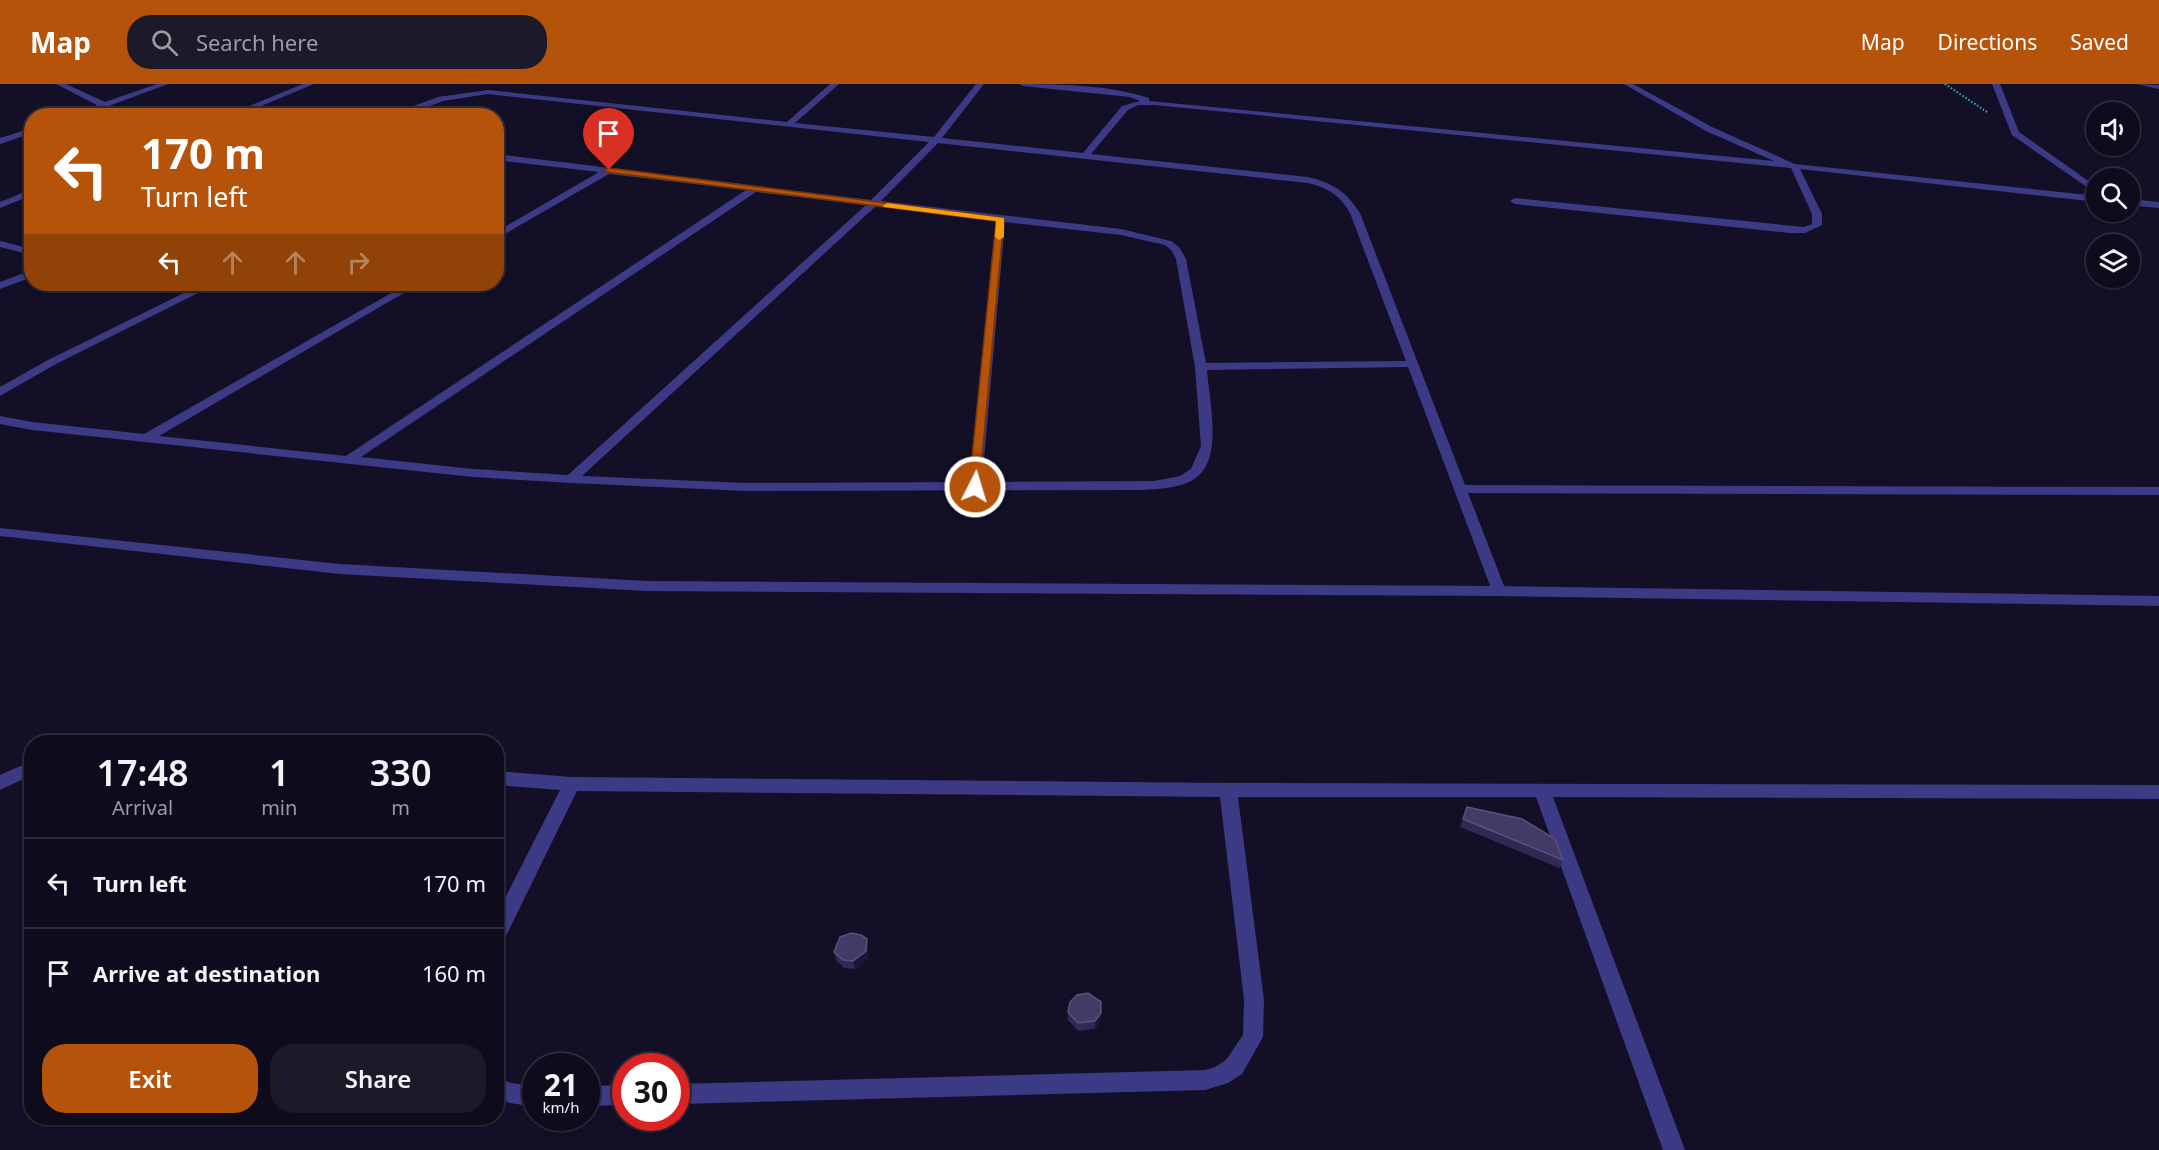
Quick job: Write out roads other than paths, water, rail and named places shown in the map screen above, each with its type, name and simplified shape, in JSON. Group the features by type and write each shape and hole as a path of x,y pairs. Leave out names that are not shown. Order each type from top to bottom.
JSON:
{"street":[{"path":"60,84 104,105"},
{"path":"96,108 164,84"},
{"path":"249,108 310,84"},
{"path":"790,123 835,84"},
{"path":"571,479 873,204 938,138 980,84"},
{"path":"1023,84 1131,95 1155,103"},
{"path":"1515,201 1805,230 1816,225 1816,214 1794,166 1762,155 1719,135 1628,84"},
{"path":"1996,84 2015,133 2086,183"},
{"path":"2140,84 2159,87"},
{"path":"415,108 441,98 468,92 488,92 938,138 1084,157 1308,180 1337,190 1347,199 1355,213 1499,591"},
{"path":"1084,157 1125,108 1137,103 1155,103 1794,166 2086,198"},
{"path":"0,141 24,133"},
{"path":"0,420 473,473 746,487 1129,486 1177,481 1192,476 1199,468 1207,446 1201,367 1181,259 1173,246 1161,240 1121,232 504,159"},
{"path":"504,231 609,170"},
{"path":"350,459 754,189"},
{"path":"0,205 24,195"},
{"path":"2140,203 2159,205"},
{"path":"975,487 1001,219"},
{"path":"0,244 24,250"},
{"path":"0,286 24,276"},
{"path":"0,392 52,362 196,291"},
{"path":"148,437 402,291"},
{"path":"1201,367 1411,364"},
{"path":"1460,489 2159,491"},
{"path":"0,532 340,569 647,586 1499,591 2159,601"},
{"path":"0,783 24,771"},
{"path":"504,779 572,784 1228,790 2159,792"},
{"path":"504,920 572,784"},
{"path":"690,1094 1205,1080 1220,1076 1234,1067 1253,1037 1254,1000 1228,790"},
{"path":"1542,791 1674,1150"},
{"path":"504,1090 522,1095"}]}
